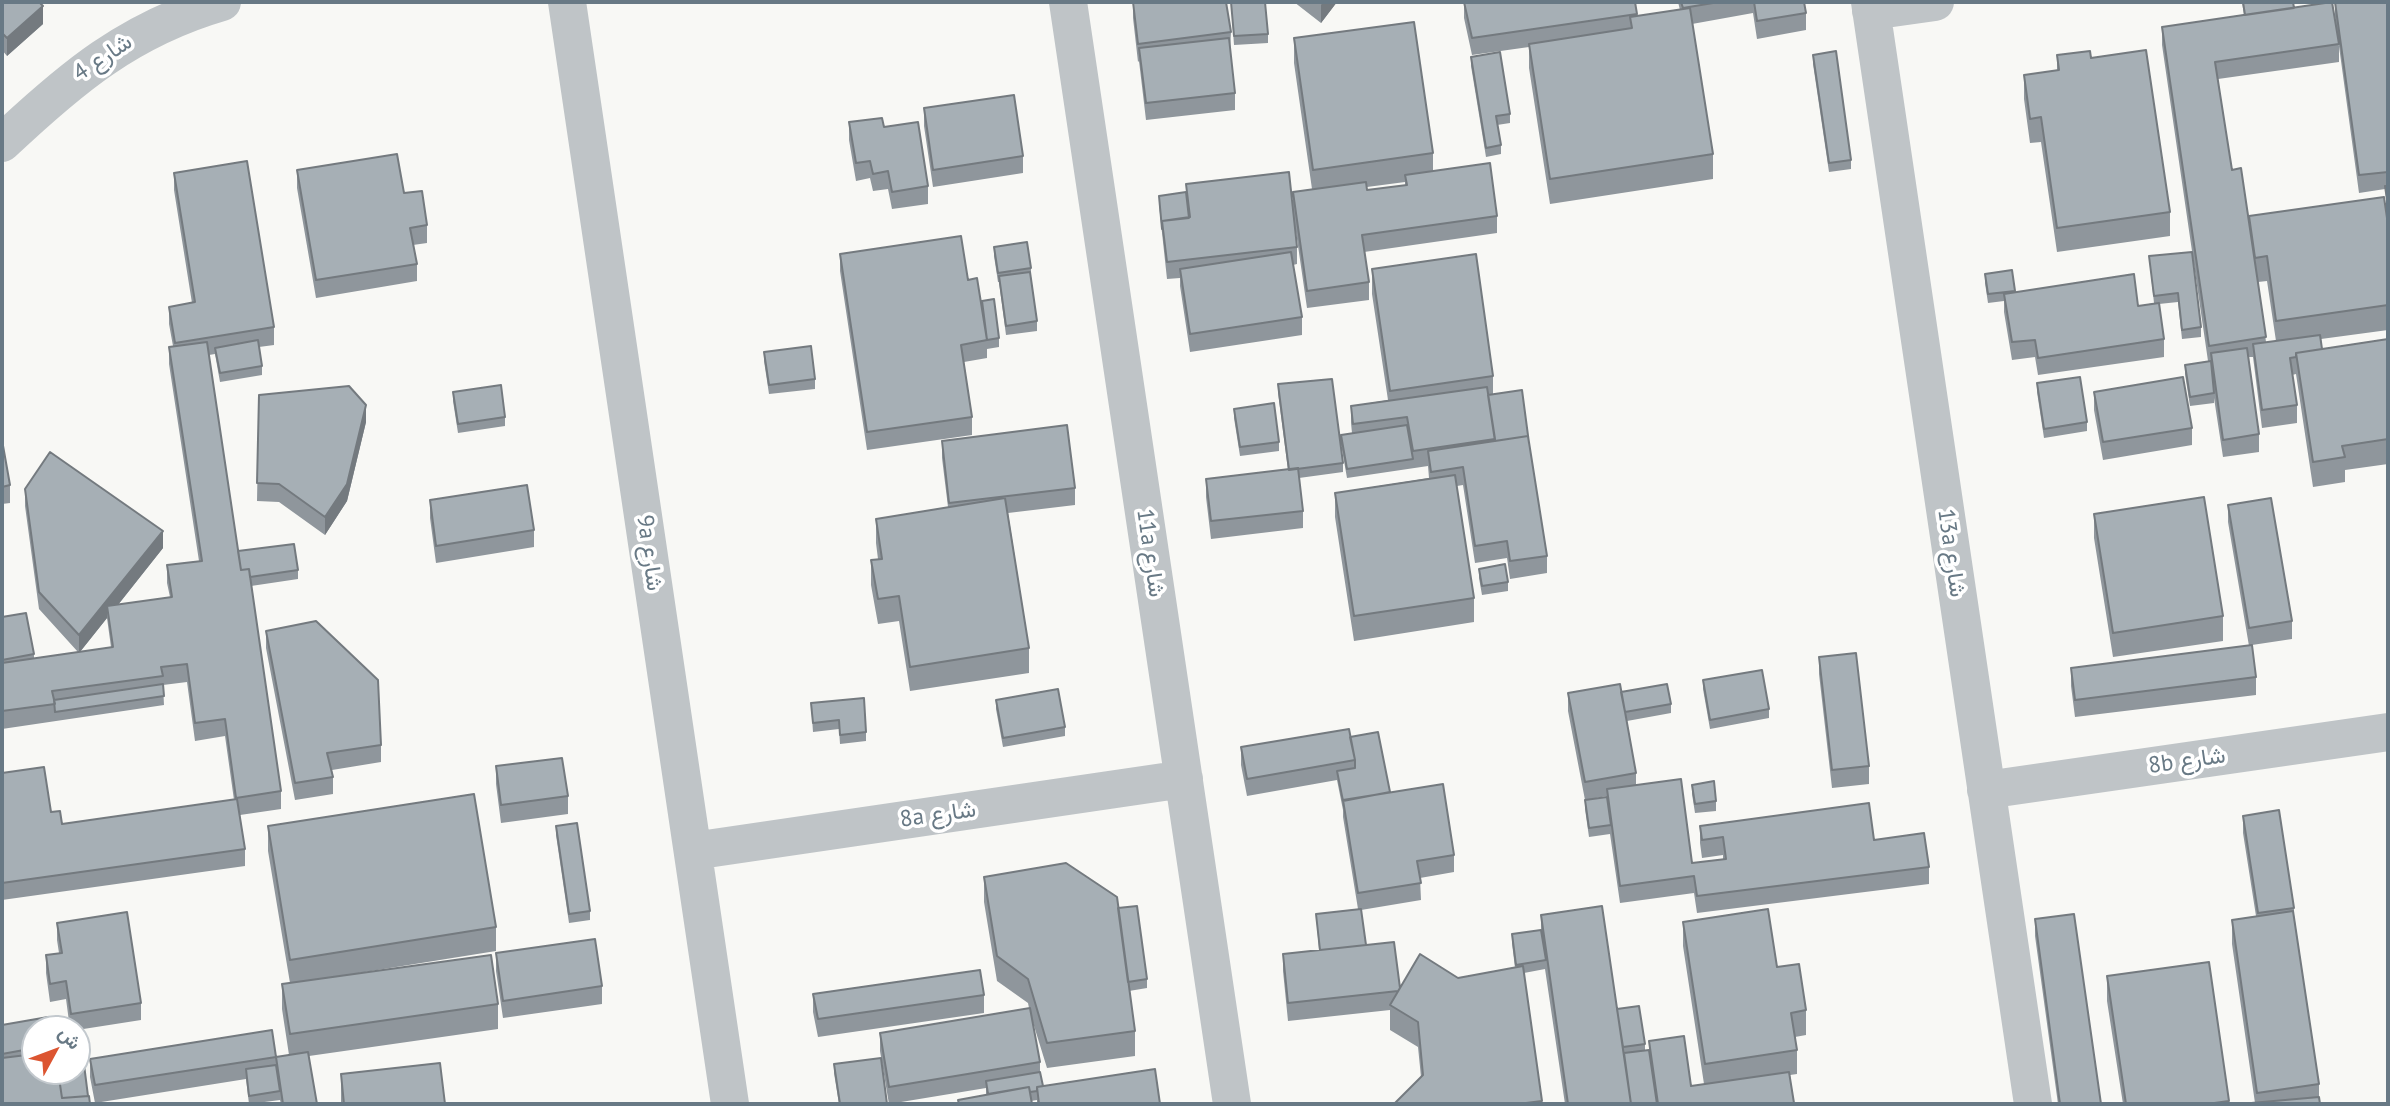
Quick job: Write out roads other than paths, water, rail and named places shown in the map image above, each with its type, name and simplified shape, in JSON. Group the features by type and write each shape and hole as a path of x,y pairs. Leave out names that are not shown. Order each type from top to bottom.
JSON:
{"street":[{"name":"شارع 4","path":"2,143 59,90 114,49 173,18 222,2"},
{"name":"9a شارع","path":"567,2 730,1104"},
{"name":"11a شارع","path":"1068,2 1232,1104"},
{"path":"1870,6 1935,2"},
{"name":"13a شارع","path":"1870,6 2033,1104"},
{"name":"8b شارع","path":"1986,790 2388,732"},
{"name":"8a شارع","path":"693,851 1184,779"}]}
